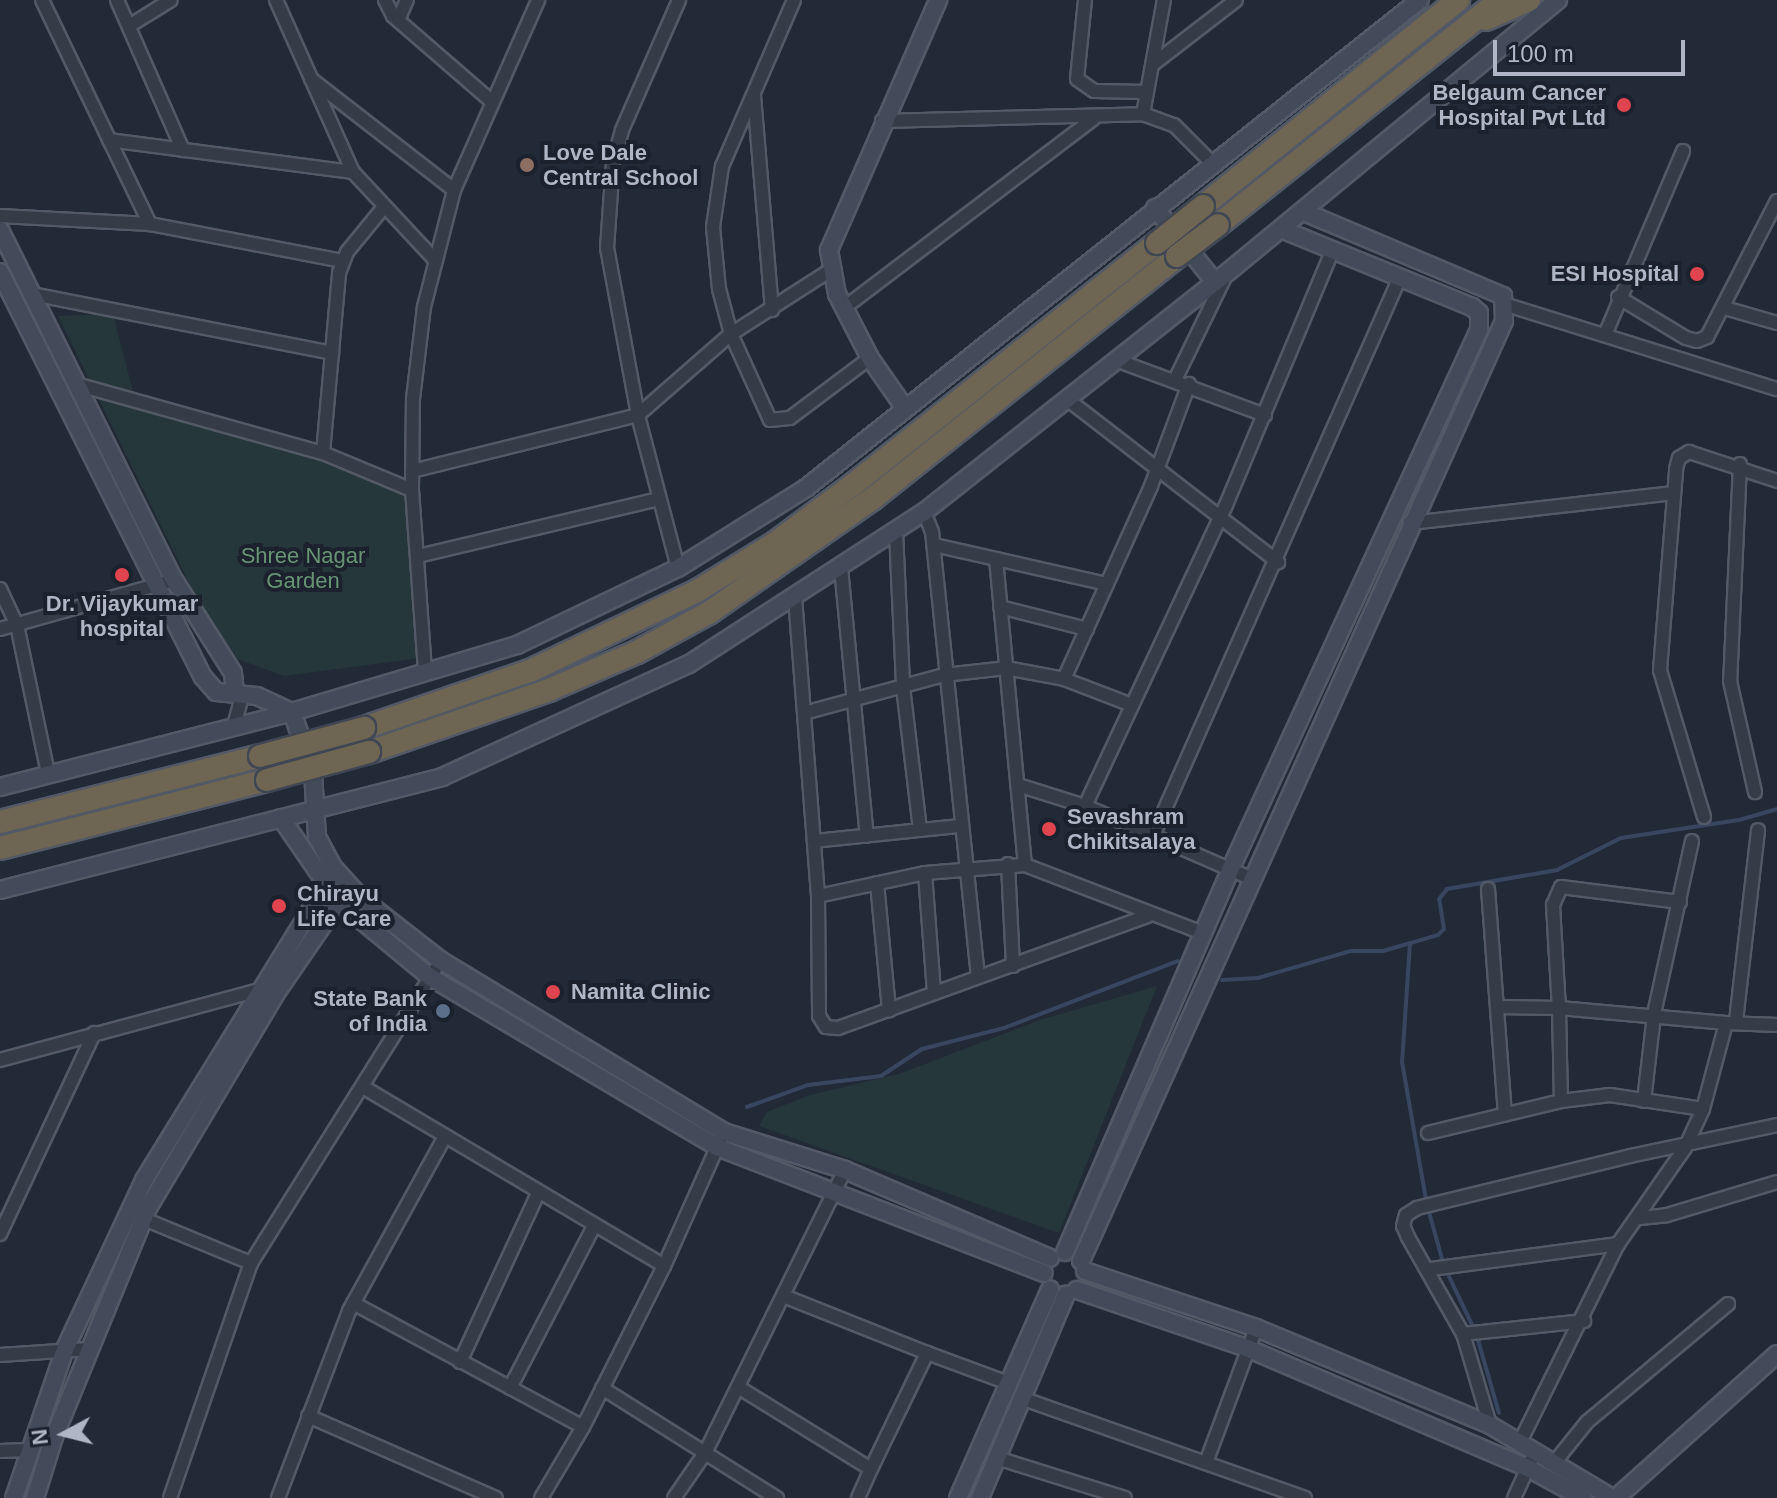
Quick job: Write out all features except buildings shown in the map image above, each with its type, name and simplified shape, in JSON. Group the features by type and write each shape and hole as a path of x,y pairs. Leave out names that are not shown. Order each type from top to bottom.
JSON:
{"highway":[{"path":"0,822 364,728 530,671 697,591 843,492 1458,0"},
{"path":"0,848 369,752 549,690 637,652 710,612 872,499 1500,0"},
{"path":"1467,27 1529,0"}],"street":[{"path":"42,0 150,224"},
{"path":"117,0 183,150"},
{"path":"129,26 171,0"},
{"path":"276,0 353,172 435,260"},
{"path":"385,0 398,20 490,100"},
{"path":"398,20 407,0"},
{"path":"425,671 412,490 417,360 435,260 454,190 490,100 538,0"},
{"path":"678,568 638,415 610,279 608,200 622,130 679,0"},
{"path":"794,0 722,166 714,205 719,289 731,334 762,411 779,422 870,358"},
{"path":"904,407 870,358 829,271 833,231 938,0"},
{"path":"1085,0 1077,79 1094,91 1147,92"},
{"path":"1143,114 1164,0"},
{"path":"1152,65 1236,0"},
{"path":"0,787 292,712 517,645 678,568 806,488 904,407 1420,0"},
{"path":"0,890 442,777 689,664 924,512 1222,277 1558,0"},
{"path":"308,77 454,190"},
{"path":"754,96 772,310"},
{"path":"882,121 1093,119 1143,114 1174,125 1212,163"},
{"path":"844,308 1093,119"},
{"path":"109,140 353,172"},
{"path":"1605,335 1618,297 1683,151"},
{"path":"1618,297 1697,341 1707,337 1725,308 1777,201"},
{"path":"323,453 342,261 384,207"},
{"path":"1155,208 1222,277"},
{"path":"958,1498 1008,1383 1064,1291 1083,1266 1250,878 1504,321 1507,305 1503,296 1302,211"},
{"path":"0,216 150,224 342,261"},
{"path":"980,1498 1064,1291 1053,1261 1479,330 1479,313 1472,307 1281,229"},
{"path":"0,230 79,385 209,685 222,693 239,692 284,704 292,712 313,772 317,837 336,871 350,887 440,960 720,1140 845,1170 1053,1261"},
{"path":"1085,806 1220,519 1333,249"},
{"path":"412,471 638,415 731,334 829,271"},
{"path":"0,272 166,584 233,673 239,692 234,726"},
{"path":"1175,380 1222,277"},
{"path":"1153,836 1278,562 1400,277"},
{"path":"32,294 332,353"},
{"path":"1507,305 1777,389"},
{"path":"1725,308 1777,323"},
{"path":"1116,360 1189,384 1265,415"},
{"path":"1064,679 1158,470 1189,384"},
{"path":"79,385 323,453 412,490"},
{"path":"1067,399 1278,562"},
{"path":"1704,817 1660,670 1672,493 1679,458 1689,452 1740,464 1777,481"},
{"path":"1740,464 1730,681 1755,792"},
{"path":"1410,523 1672,493"},
{"path":"418,556 659,499"},
{"path":"924,512 934,545 959,826 978,977"},
{"path":"896,531 903,687 920,830"},
{"path":"934,545 1107,584"},
{"path":"996,559 1025,865"},
{"path":"841,568 867,836"},
{"path":"0,629 166,584"},
{"path":"0,589 17,625 48,774"},
{"path":"795,597 818,896 822,1023 838,1028 1148,916"},
{"path":"1000,607 1087,629"},
{"path":"804,713 944,675 1006,668 1064,679 1132,705"},
{"path":"1018,785 1085,806 1250,878"},
{"path":"281,818 338,901 430,977 720,1140 832,1195 1053,1261 1083,1266 1256,1328 1490,1425 1521,1440 1614,1498 1777,1354"},
{"path":"814,841 959,826"},
{"path":"1521,1440 1584,1321 1618,1244 1640,1218 1685,1148 1703,1109 1731,1022 1758,830"},
{"path":"1644,1101 1654,1014 1692,841"},
{"path":"1008,864 1013,966"},
{"path":"818,896 964,867 1025,865 1148,916 1203,933"},
{"path":"14,1498 65,1349 144,1180 336,871"},
{"path":"925,873 934,993"},
{"path":"877,883 889,1010"},
{"path":"35,1498 90,1349 144,1219 276,993 350,887"},
{"path":"1561,1101 1553,905 1561,887 1680,902"},
{"path":"1488,889 1505,1114"},
{"path":"170,1498 251,1263 440,960"},
{"path":"1189,964 1208,973"},
{"path":"0,1060 263,989"},
{"path":"1498,1007 1654,1014 1777,1025"},
{"path":"0,1234 94,1033"},
{"path":"363,1087 444,1138 664,1266"},
{"path":"1428,1133 1561,1101 1610,1095 1703,1109"},
{"path":"1490,1425 1463,1334 1431,1269 1403,1226 1406,1215 1417,1208 1777,1125"},
{"path":"278,1498 353,1303 444,1138"},
{"path":"541,1498 583,1427 664,1266 720,1140"},
{"path":"674,1498 705,1453 845,1170"},
{"path":"1640,1218 1667,1215 1777,1182"},
{"path":"460,1362 538,1193"},
{"path":"144,1219 251,1263"},
{"path":"510,1388 594,1226"},
{"path":"1431,1269 1618,1244"},
{"path":"1064,1291 1249,1349 1528,1468 1583,1498"},
{"path":"784,1296 1008,1383"},
{"path":"353,1303 583,1427"},
{"path":"1554,1463 1587,1422 1728,1304"},
{"path":"1463,1334 1584,1321"},
{"path":"1207,1460 1256,1328"},
{"path":"0,1355 90,1349"},
{"path":"858,1498 927,1353"},
{"path":"738,1387 871,1469"},
{"path":"602,1388 777,1498"},
{"path":"1021,1398 1207,1460 1305,1498"},
{"path":"308,1416 496,1498"},
{"path":"0,1451 29,1450"},
{"path":"1514,1498 1536,1451"},
{"path":"997,1458 1125,1498"},
{"path":"1074,1498 1079,1484"}],"green space":[{"name":"Shree Nagar Garden","path":"113,314 133,392 414,496 420,658 284,676 238,659 205,615 58,316"},
{"path":"1157,986 1059,1233 759,1126 767,1112 810,1095 899,1074 1040,1020"}],"waterway":[{"path":"1222,980 1258,978 1351,951 1383,951 1438,935 1444,929 1439,899 1447,889 1557,870 1621,838 1739,820 1777,809"},
{"path":"1410,943 1402,1062 1427,1205 1444,1266 1476,1333 1499,1413"},
{"path":"747,1107 808,1085 881,1076 922,1049 1004,1028 1178,961"}],"place":[{"name":"Belgaum Cancer Hospital Pvt Ltd","path":"1624,105"},
{"name":"Love Dale Central School","path":"527,165"},
{"name":"ESI Hospital","path":"1697,274"},
{"name":"Dr. Vijaykumar hospital","path":"122,575"},
{"name":"Sevashram Chikitsalaya","path":"1049,829"},
{"name":"Chirayu Life Care","path":"279,906"},
{"name":"Namita Clinic","path":"553,992"},
{"name":"State Bank of India","path":"443,1011"}]}
